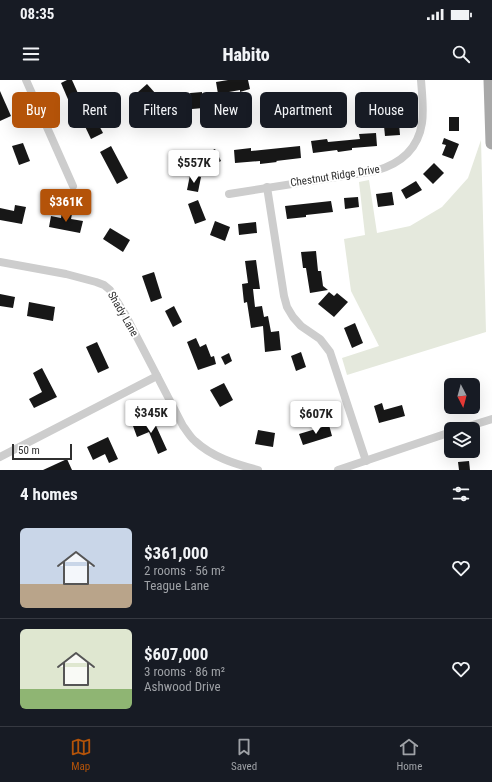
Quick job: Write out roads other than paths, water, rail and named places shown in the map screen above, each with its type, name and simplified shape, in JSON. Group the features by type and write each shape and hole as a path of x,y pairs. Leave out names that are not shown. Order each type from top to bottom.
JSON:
{"main road":[{"path":"490,80 492,143"}],"street":[{"path":"26,80 73,186"},
{"name":"Chestnut Ridge Drive","path":"229,194 387,168 402,159 417,141 422,124 423,113 421,80"},
{"path":"267,187 287,307 301,326 320,339 330,352 366,461"},
{"name":"Shady Lane","path":"0,262 66,274 104,285 113,293 183,426 195,441 218,457 258,470"},
{"path":"0,457 157,376"},
{"path":"480,423 492,419"},
{"path":"338,470 444,434"}]}
